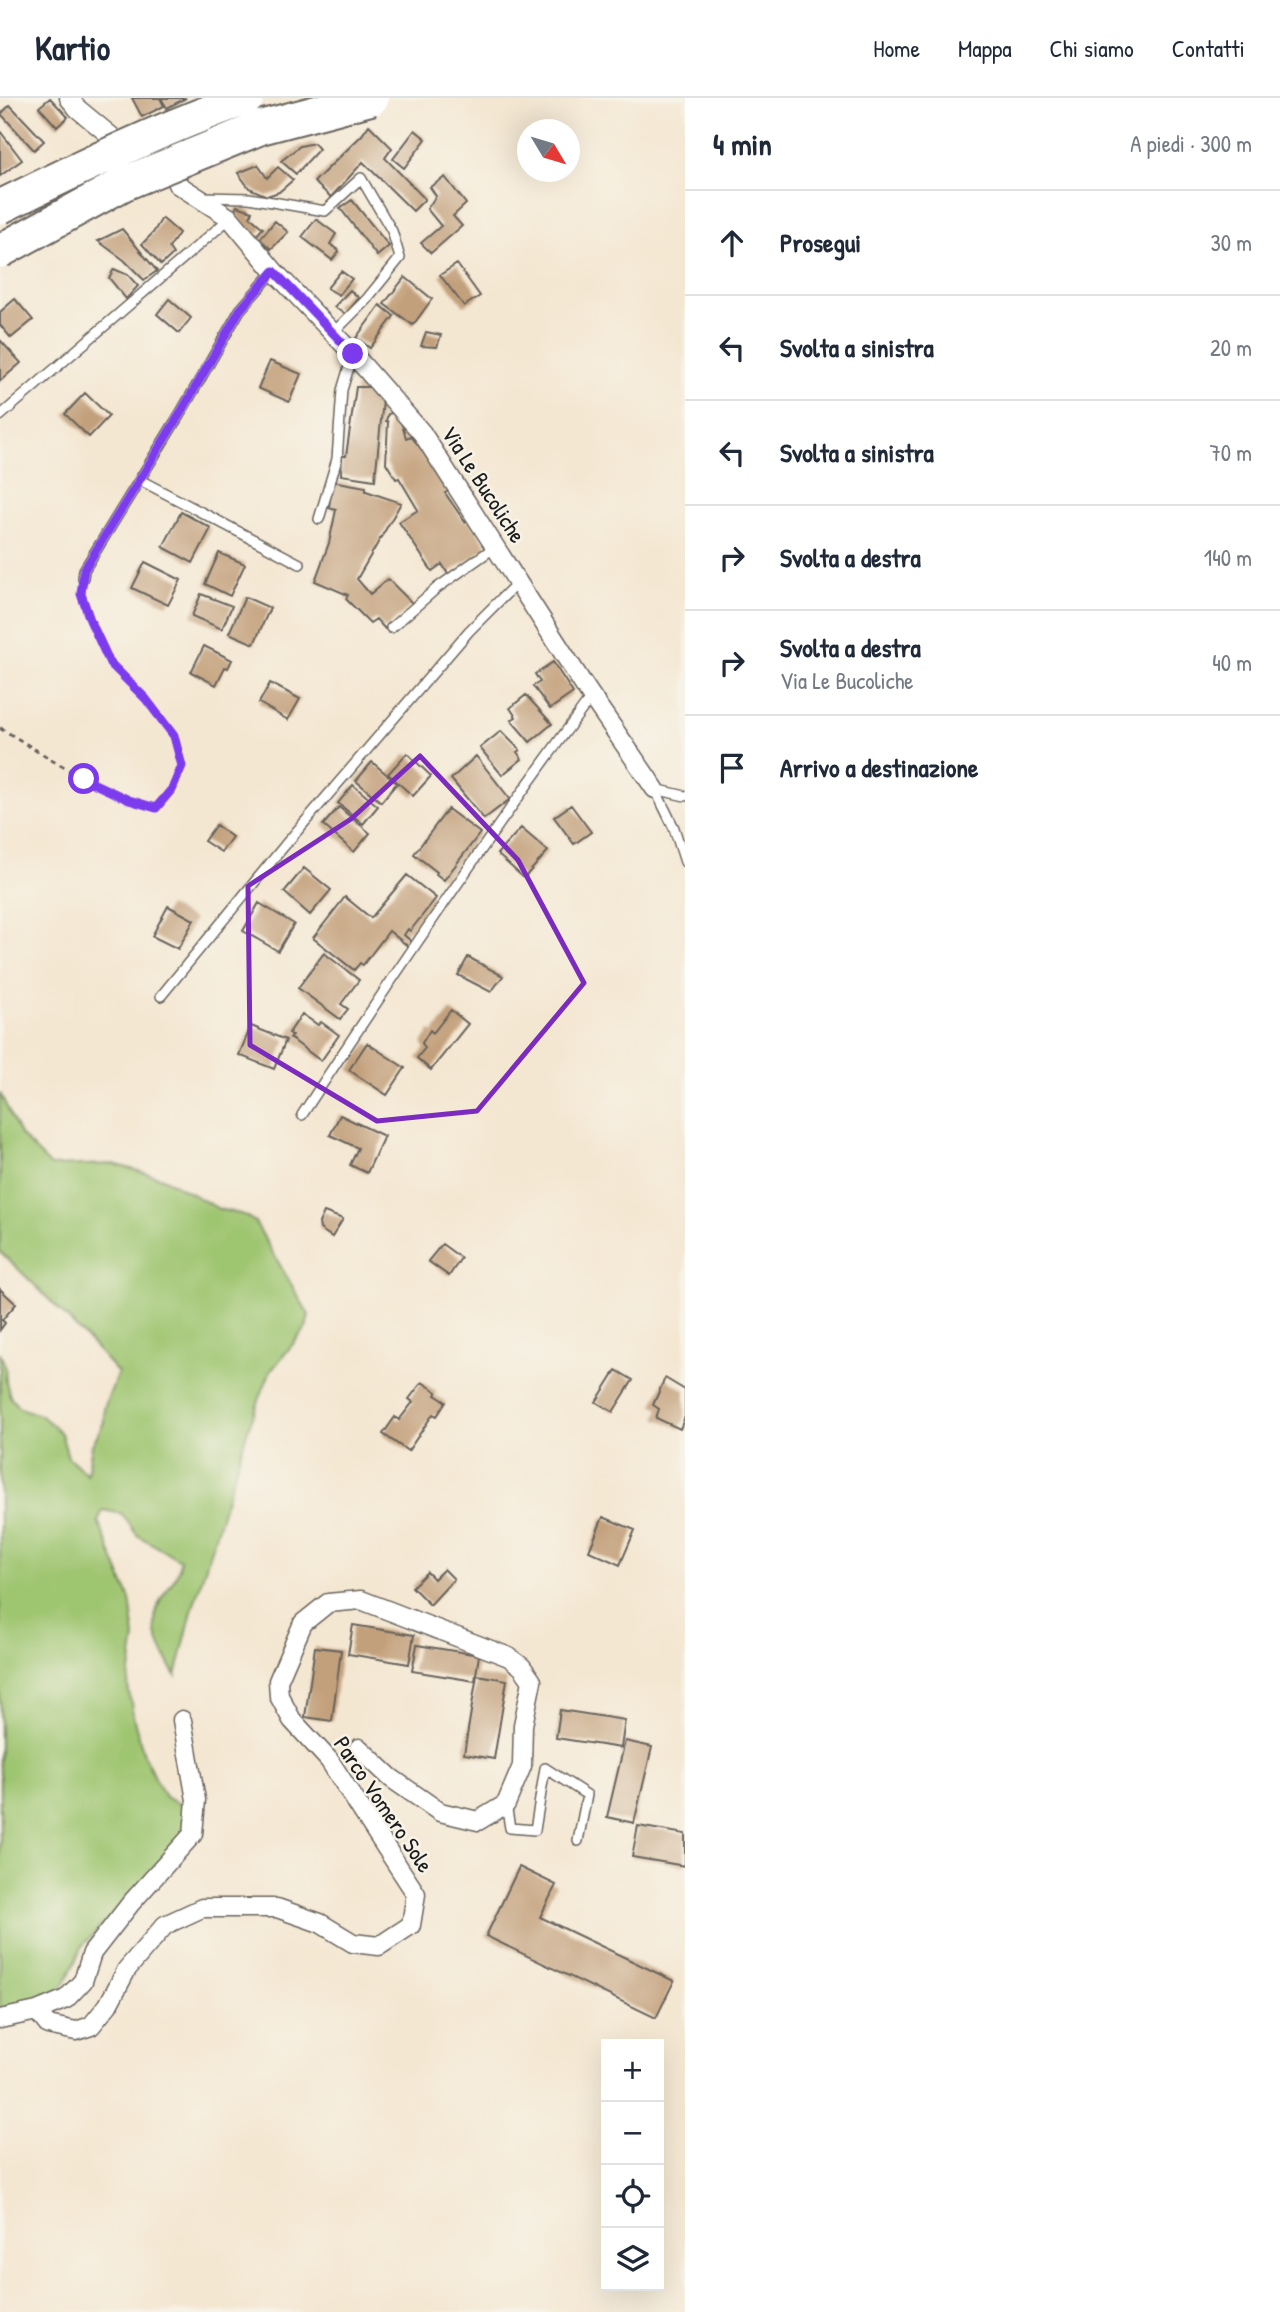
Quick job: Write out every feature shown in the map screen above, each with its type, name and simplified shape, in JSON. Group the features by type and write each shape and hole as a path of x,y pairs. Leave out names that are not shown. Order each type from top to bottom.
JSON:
{"highway":[{"path":"0,207 105,155 189,119 247,98"},
{"path":"0,251 123,184 261,127 372,98"}],"street":[{"path":"69,98 78,109 112,137"},
{"name":"Via Le Bucoliche","path":"177,184 230,218 274,271 353,354 422,433 655,789"},
{"name":"Parco Vomero Sole","path":"37,2011 48,2025 75,2031 91,2026 108,2005 127,1969 165,1925 202,1908 276,1908 320,1923 353,1943 379,1946 411,1925 416,1894 329,1760 292,1720 279,1696 278,1681 303,1623 328,1604 361,1600 509,1657 522,1667 532,1681 523,1725 522,1766 506,1804 478,1821 440,1812 391,1778 359,1748"},
{"path":"0,2019 37,2011 66,1999 83,1981 92,1953 131,1903 193,1835 196,1800 181,1720"}],"lane":[{"path":"197,197 249,198 326,211 361,178 392,231 400,258 366,300 333,333"},
{"path":"0,416 230,218"},
{"path":"83,578 84,570 240,310 274,271"},
{"path":"319,519 337,459 342,390 353,354"},
{"path":"140,480 300,564"},
{"path":"391,628 437,588 495,547"},
{"path":"161,996 285,845 469,631 518,582"},
{"path":"302,1115 363,1022 592,696"},
{"path":"655,789 685,796"},
{"name":"Via Le Bucoliche","path":"655,789 674,828 685,862"},
{"path":"506,1804 510,1829 534,1830 545,1768 587,1795 578,1841"}],"path":[{"path":"0,728 84,779 129,800 156,808 172,789 182,766 174,736 146,699 110,663 81,594 83,578"}],"highlighted area":[{"path":"420,756 518,860 584,983 477,1111 377,1121 250,1045 248,886 351,819"}],"green space":[{"path":"0,1093 20,1135 51,1166 114,1164 163,1178 219,1209 244,1215 255,1222 309,1315 306,1328 270,1372 248,1429 192,1611 176,1676 160,1646 155,1616 158,1605 177,1574 180,1560 137,1535 122,1514 103,1510 98,1521 130,1599 135,1637 128,1686 145,1758 165,1797 192,1810 187,1834 83,1945 64,1985 49,1996 0,2010 0,1352 10,1396 18,1407 42,1416 61,1433 68,1457 87,1474 92,1445 104,1422 104,1408 118,1373 0,1252"}],"building":[{"path":"50,98 68,117 57,127 39,107"},
{"path":"132,98 160,98 164,106 142,117"},
{"path":"161,98 186,98 167,108"},
{"path":"10,105 44,141 34,150 1,114"},
{"path":"369,125 392,148 385,158 425,199 413,211 363,162 331,197 314,182"},
{"path":"415,130 426,139 404,168 393,159"},
{"path":"0,131 22,160 0,176"},
{"path":"314,143 319,149 296,174 281,161 300,146"},
{"path":"258,165 267,178 278,167 293,180 279,192 267,196 249,188 238,173"},
{"path":"445,177 466,204 453,216 462,226 431,253 421,243 441,226 427,209 436,196 430,187"},
{"path":"352,200 389,246 377,256 340,208"},
{"path":"237,206 252,211 250,217 263,228 255,237 234,212"},
{"path":"162,218 179,233 169,248 173,254 161,265 142,244"},
{"path":"316,219 336,234 330,244 339,251 332,260 302,237"},
{"path":"275,221 288,232 271,249 260,239"},
{"path":"122,229 157,271 144,280 124,260 98,241"},
{"path":"457,264 480,296 464,306 440,275"},
{"path":"114,269 128,275 138,286 126,299 109,278"},
{"path":"341,271 352,279 339,295 327,288"},
{"path":"405,277 432,299 413,325 384,304"},
{"path":"350,290 359,298 346,314 334,307"},
{"path":"15,299 33,320 11,338 0,325 0,312"},
{"path":"169,299 191,318 179,333 157,314"},
{"path":"380,305 394,316 370,348 356,338"},
{"path":"426,332 441,335 437,347 421,346"},
{"path":"0,340 21,363 0,381"},
{"path":"270,361 301,374 289,402 258,388"},
{"path":"356,387 370,387 383,400 375,480 341,475 342,456 346,456"},
{"path":"85,393 109,416 89,437 65,414"},
{"path":"395,412 399,415 406,438 411,436 432,462 450,490 445,493 465,522 469,519 488,547 448,574 442,564 432,571 399,522 418,510 399,478 396,479 386,463 386,421 388,414"},
{"path":"332,481 366,487 366,491 401,503 357,579 370,594 388,579 413,604 385,629 376,619 370,623 346,599 348,595 315,581 329,543 336,510 329,508"},
{"path":"181,512 211,528 193,563 163,547"},
{"path":"219,553 245,564 230,596 205,584"},
{"path":"145,562 181,580 168,605 132,588"},
{"path":"201,594 232,606 222,629 192,616"},
{"path":"245,597 270,608 254,644 229,633"},
{"path":"204,646 232,660 228,668 225,667 216,685 191,672"},
{"path":"553,662 573,693 550,709 533,686 540,682 535,674"},
{"path":"270,683 300,699 288,720 259,703"},
{"path":"526,695 552,724 530,742 511,720 516,717 510,708"},
{"path":"501,731 520,750 517,752 522,759 502,775 480,748"},
{"path":"407,753 431,776 413,796 388,774"},
{"path":"476,756 510,799 484,819 451,779"},
{"path":"372,762 397,783 381,802 356,781"},
{"path":"353,785 378,806 363,824 338,803"},
{"path":"571,805 591,832 574,844 554,817"},
{"path":"339,807 370,833 354,852 323,825"},
{"path":"448,809 480,833 444,880 414,854"},
{"path":"216,825 232,837 221,852 204,841"},
{"path":"521,828 548,851 524,878 497,854"},
{"path":"304,868 331,890 310,915 284,892"},
{"path":"407,875 436,898 404,935 412,942 409,947 389,931 363,965 360,963 354,970 313,938 345,897 371,918"},
{"path":"259,903 294,924 278,951 243,931"},
{"path":"168,906 194,920 178,949 152,936"},
{"path":"324,953 359,980 341,1004 348,1009 340,1019 298,988"},
{"path":"468,957 503,976 491,992 458,975"},
{"path":"451,1010 468,1024 431,1070 417,1058 425,1048 422,1043 430,1030 433,1033"},
{"path":"302,1014 318,1025 321,1022 339,1035 321,1061 290,1038 292,1035 289,1033"},
{"path":"251,1026 286,1040 274,1069 239,1055"},
{"path":"367,1043 405,1068 387,1095 349,1070"},
{"path":"340,1115 384,1136 367,1173 350,1165 358,1148 330,1135"},
{"path":"324,1212 343,1219 332,1237 320,1229 319,1223"},
{"path":"442,1244 461,1258 449,1276 428,1261"},
{"path":"0,1289 16,1304 2,1320 5,1323 0,1330"},
{"path":"616,1370 633,1380 613,1412 596,1402"},
{"path":"665,1378 685,1390 685,1417 680,1429 656,1418 659,1409 653,1405"},
{"path":"422,1382 446,1402 437,1416 433,1414 408,1451 383,1434 395,1417 399,1420 413,1402 409,1399"},
{"path":"603,1517 635,1530 620,1565 589,1551"},
{"path":"444,1569 454,1579 430,1605 412,1587 427,1572 434,1579"},
{"path":"353,1625 414,1635 409,1664 348,1654"},
{"path":"417,1645 479,1655 475,1681 412,1671"},
{"path":"315,1647 341,1650 332,1721 305,1717"},
{"path":"477,1675 507,1680 494,1759 464,1754"},
{"path":"560,1710 625,1720 621,1748 556,1738"},
{"path":"625,1741 652,1747 634,1823 607,1817"},
{"path":"638,1826 685,1834 685,1866 632,1857"},
{"path":"519,1867 556,1885 540,1917 674,1981 656,2018 486,1936"}],"route":[{"path":"84,779 129,800 156,808 172,789 182,766 174,736 146,699 110,663 81,594 84,570 240,310 274,271 353,354"}]}
